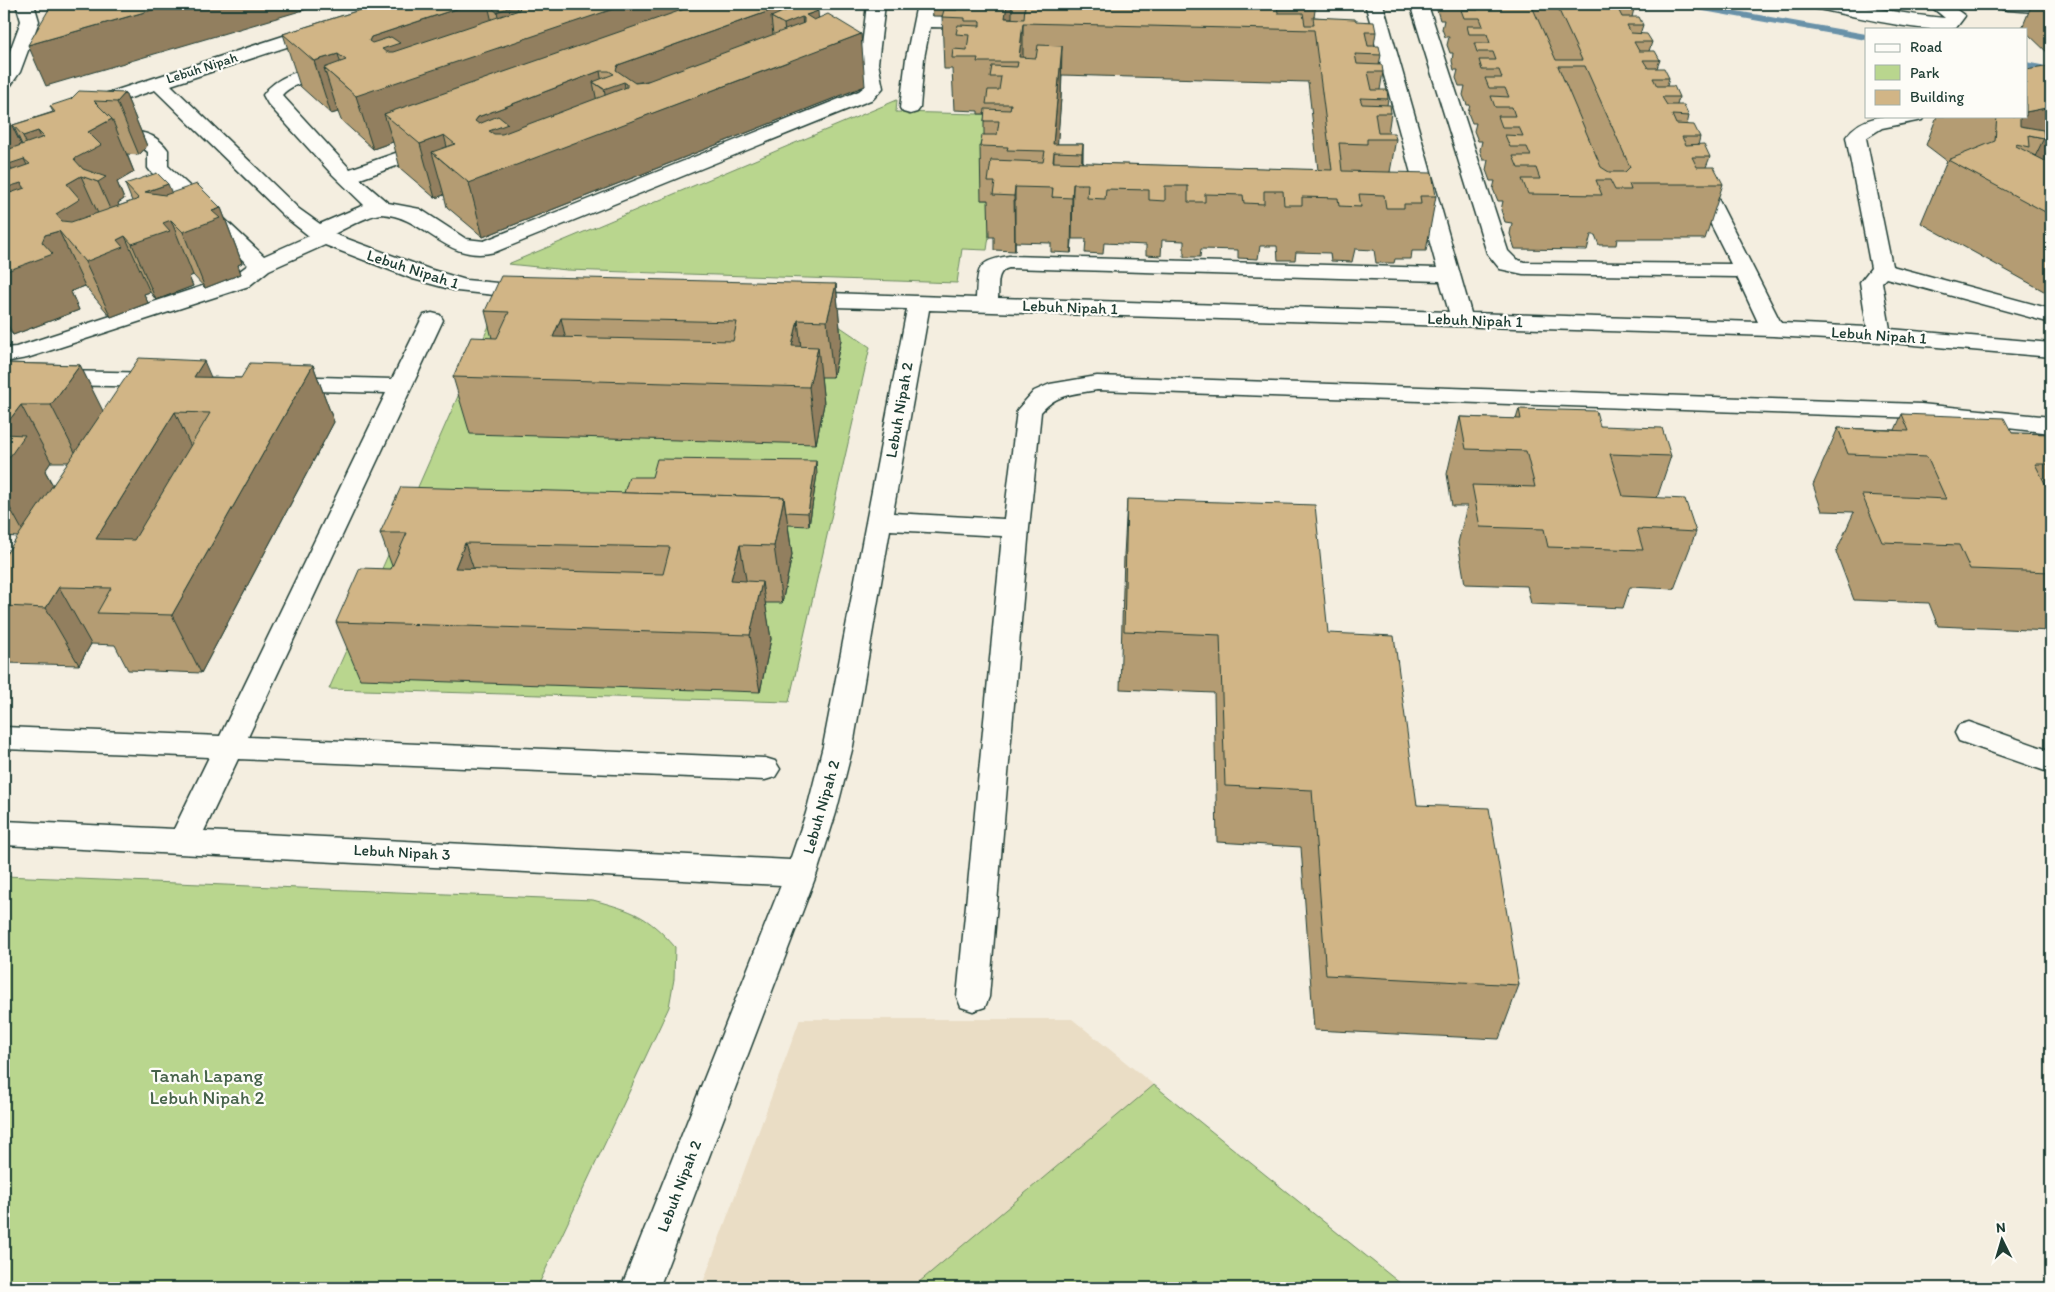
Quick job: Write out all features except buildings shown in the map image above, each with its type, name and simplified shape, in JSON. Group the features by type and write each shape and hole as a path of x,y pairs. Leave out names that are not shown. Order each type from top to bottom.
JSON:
{"street":[{"path":"4,81 11,72 30,21 25,4"},
{"path":"353,61 289,82 279,87 272,95 348,178 378,206 414,214 462,247 474,249 488,247 866,95 874,88 861,58 876,4"},
{"path":"1374,4 1462,320"},
{"path":"1423,4 1420,6 1498,253 1508,264 1523,268 1744,271"},
{"path":"1818,4 1912,21 1950,24 1956,16 1937,4"},
{"path":"2008,5 2051,8"},
{"path":"910,108 915,58 924,12 1002,23"},
{"name":"Lebuh Nipah","path":"77,110 157,82 336,25"},
{"path":"1324,32 1382,34"},
{"name":"Lebuh Nipah 1","path":"157,82 292,213 321,235 422,274 465,286 553,292"},
{"path":"1882,270 1856,137 1862,128 1876,123 1904,118"},
{"path":"87,147 112,138 129,136 148,140 158,150 158,168 261,265"},
{"path":"348,178 451,140"},
{"path":"1688,158 1773,329"},
{"path":"4,355 28,350 241,281 261,265 378,206"},
{"path":"986,304 989,271 996,264 1009,262 1449,275"},
{"path":"1882,270 2051,316"},
{"path":"1880,334 1871,282 1882,270"},
{"name":"Lebuh Nipah 1","path":"781,299 1773,329 1880,334 2051,350"},
{"name":"Lebuh Nipah 2","path":"640,1288 801,873 821,812 838,746 919,302"},
{"path":"184,841 432,320"},
{"path":"59,378 186,381"},
{"path":"264,382 400,386"},
{"path":"974,997 1016,528 1029,410 1042,396 1058,390 1097,383 1922,411 2051,425"},
{"path":"880,521 1016,528"},
{"path":"1969,733 2051,762"},
{"path":"4,738 765,769"},
{"name":"Lebuh Nipah 3","path":"4,833 801,873"}],"shaded area":[{"path":"800,1019 1072,1019 1406,1288 701,1288"}],"green space":[{"path":"897,100 896,112 1019,115 981,200 1008,201 992,215 987,250 962,249 957,283 567,270 508,264"},
{"path":"492,319 833,322 870,347 789,702 329,689"},
{"name":"Tanah Lapang Lebuh Nipah 2","path":"4,876 593,900 629,911 647,921 665,936 675,947 674,979 669,1007 537,1288 4,1288"},
{"path":"1154,1085 1406,1288 912,1288"}],"waterway":[{"path":"1681,4 1865,37"},
{"path":"2028,65 2051,70"}]}
